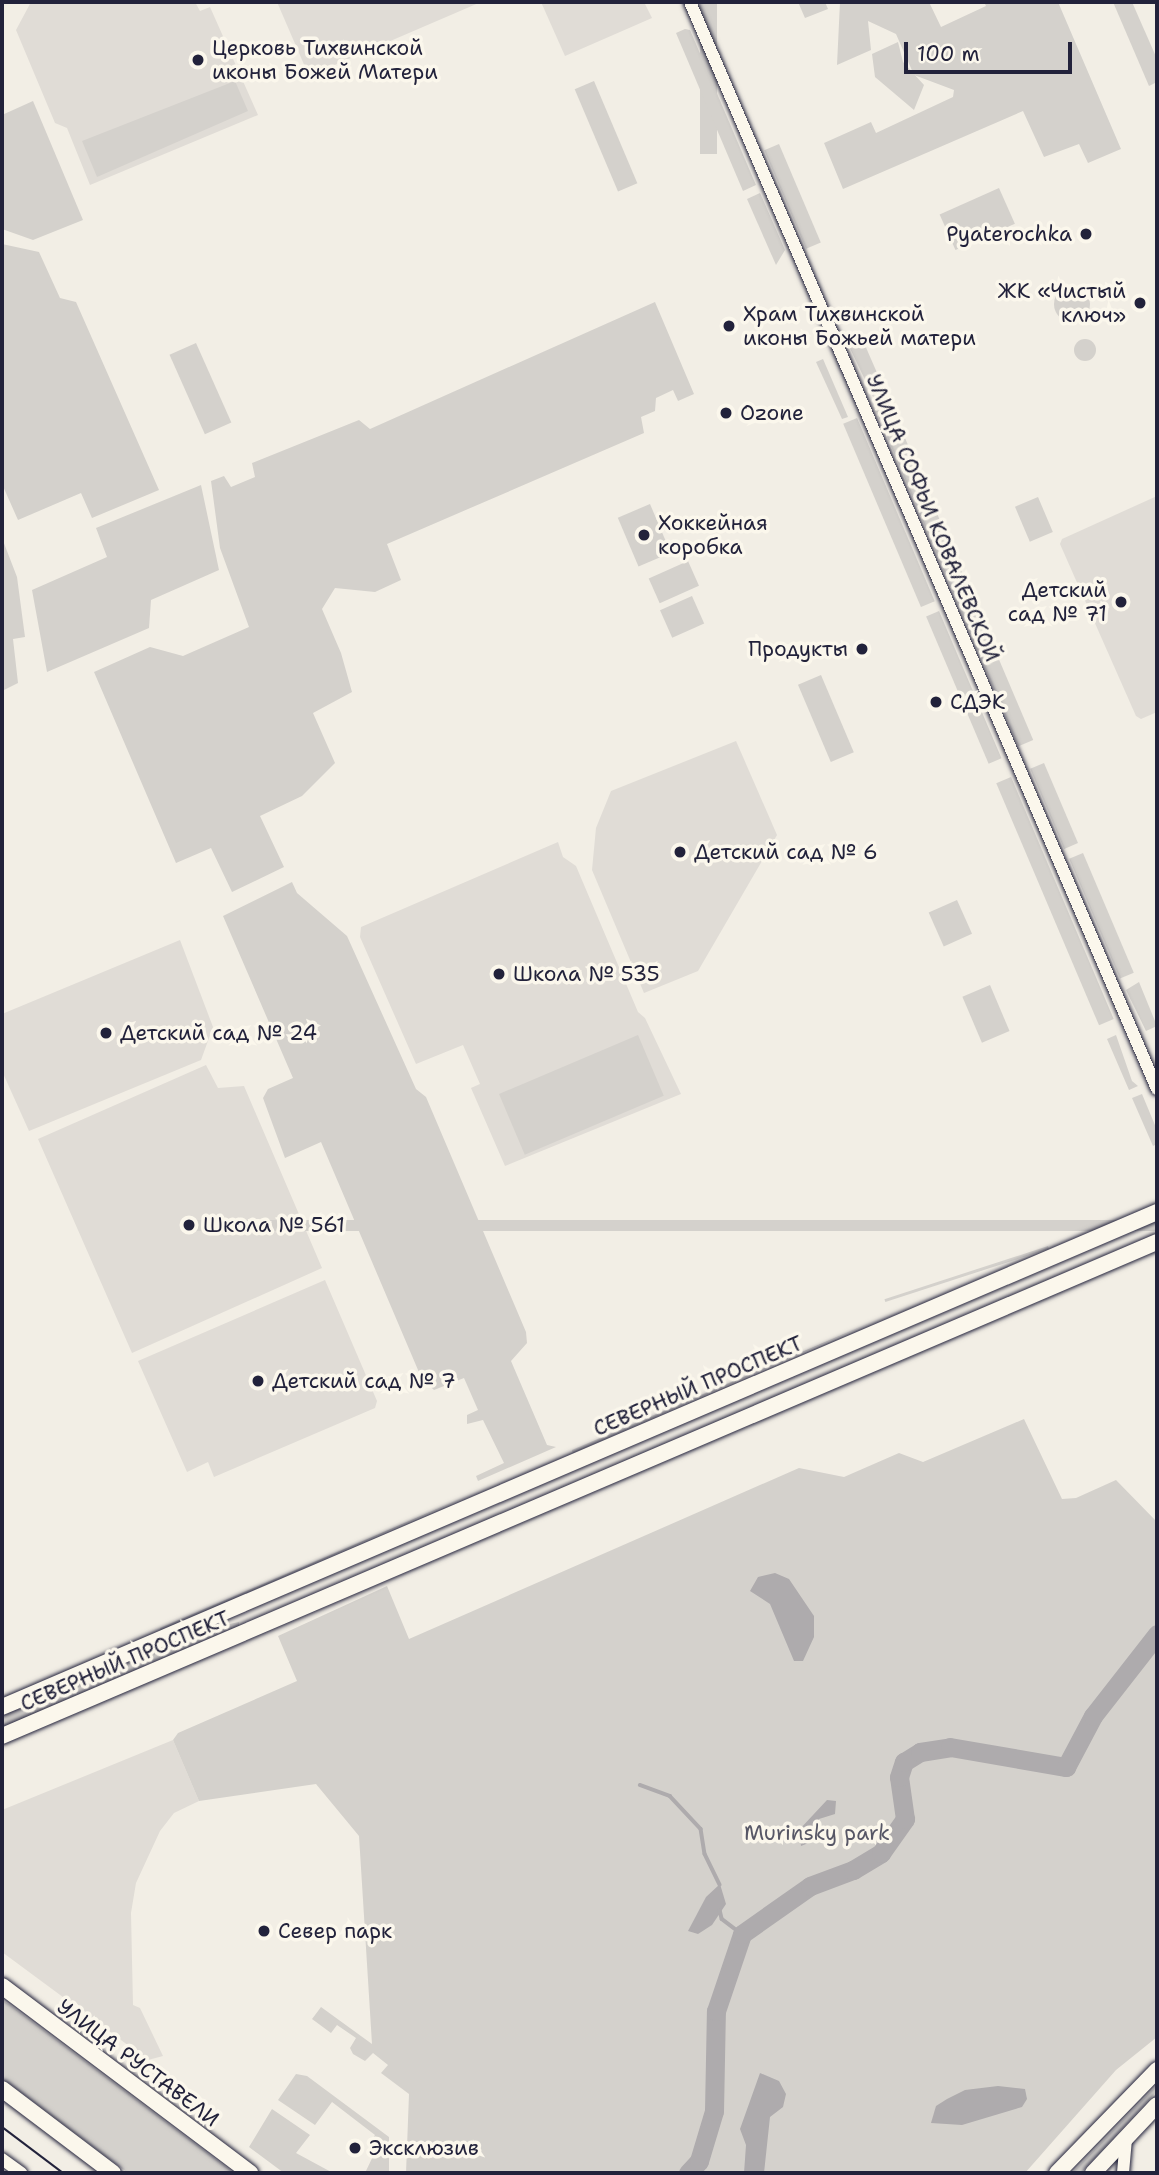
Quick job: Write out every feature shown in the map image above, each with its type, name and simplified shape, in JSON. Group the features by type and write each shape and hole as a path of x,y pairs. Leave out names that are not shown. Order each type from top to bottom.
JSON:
{"main road":[{"name":"СЕВЕРНЫЙ ПРОСПЕКТ","path":"2,1707 1157,1212"},
{"name":"СЕВЕРНЫЙ ПРОСПЕКТ","path":"2,1736 1157,1242"},
{"name":"СЕВЕРНЫЙ ПРОСПЕКТ","path":"254,1599 265,1624"},
{"name":"УЛИЦА РУСТАВЕЛИ","path":"6,1992 250,2173"},
{"path":"1057,2173 1157,2070"},
{"path":"2,2089 113,2173"},
{"path":"1093,2173 1157,2105"}],"street":[{"name":"УЛИЦА СОФЬИ КОВАЛЕВСКОЙ","path":"690,2 1157,1088"},
{"path":"1123,2173 1126,2136"},
{"path":"2,2159 21,2173"}],"shaded area":[{"path":"31,2 195,2 200,11 210,7 258,115 90,185 67,128 55,123 16,30"},
{"path":"277,2 481,2 309,76"},
{"path":"541,2 644,2 652,18 565,56"},
{"name":"Детский сад № 71","path":"1157,496 1157,712 1141,719 1136,716 1060,544 1062,539"},
{"name":"Детский сад № 6","path":"736,741 777,835 698,971 644,993 592,870 596,828 611,791"},
{"name":"Школа № 535","path":"558,842 563,857 576,866 638,1012 645,1018 681,1094 505,1166 471,1088 480,1084 463,1045 416,1064 360,937 361,927"},
{"name":"Детский сад № 24","path":"180,940 213,1027 201,1060 29,1131 2,1071 2,1014"},
{"name":"Школа № 561","path":"206,1065 218,1088 244,1086 322,1268 132,1353 38,1139"},
{"name":"Детский сад № 7","path":"325,1280 377,1401 375,1408 214,1477 208,1462 187,1472 138,1361"},
{"path":"775,1573 789,1579 814,1616 814,1637 803,1661 794,1661 770,1604 750,1591 758,1577"},
{"path":"173,1740 199,1801 174,1813 160,1831 136,1883 131,1913 133,2005 140,2008 163,2056 148,2060 2,1952 2,1810"},
{"path":"827,1800 836,1801 835,1814 819,1819 811,1842 801,1846 799,1830"},
{"path":"720,1884 726,1904 712,1925 698,1934 688,1931 706,1897"},
{"path":"760,2073 779,2081 786,2094 783,2107 770,2117 764,2173 744,2173 746,2145 740,2129"},
{"path":"998,2086 1025,2089 1027,2099 1022,2107 962,2125 931,2123 936,2106 947,2099 965,2090"}],"green space":[{"path":"700,2 717,2 717,154 700,154"},
{"path":"798,2 825,2 828,9 805,18"},
{"path":"840,2 929,2 941,27 986,6 984,2 1058,2 1121,149 1088,163 1079,144 1044,157 1023,111 843,189 824,143 871,122 876,133 953,97 954,90 914,75 896,34 868,21 871,50 837,65"},
{"path":"1113,2 1132,2 1157,59 1157,82 1149,86"},
{"path":"690,30 756,185 743,191 676,33"},
{"path":"898,42 903,62 924,85 914,110 875,77 872,54"},
{"path":"235,81 248,111 97,177 82,141"},
{"path":"594,81 637,183 618,191 575,89"},
{"path":"33,101 83,220 33,240 2,229 2,115"},
{"path":"779,144 821,242 806,249 764,150"},
{"path":"999,188 1015,224 955,250 940,214"},
{"path":"760,193 785,250 776,265 747,199"},
{"path":"2,244 39,252 60,298 76,302 159,490 92,518 81,493 18,520 2,484"},
{"path":"1072,286 1085,291 1090,304 1085,317 1072,322 1059,317 1054,304 1059,291"},
{"path":"655,302 694,394 678,401 673,390 656,398 655,411 641,417 644,433 387,544 401,580 375,592 335,588 322,609 341,653 352,692 313,713 335,763 302,796 260,816 284,867 232,892 211,848 176,863 94,672 150,647 183,656 249,627 220,548 211,481 224,476 231,487 255,477 252,463 359,420 370,429"},
{"path":"861,336 888,398 876,403 847,342"},
{"path":"1085,339 1093,342 1096,350 1093,358 1085,361 1077,358 1074,350 1077,342"},
{"path":"196,343 231,422 205,434 170,355"},
{"path":"823,359 848,417 842,419 816,362"},
{"path":"891,405 1033,740 1018,746 876,411"},
{"path":"857,418 935,601 921,607 843,424"},
{"path":"201,485 219,570 151,600 149,628 47,672 32,590 107,557 96,528"},
{"path":"1038,497 1053,532 1030,542 1015,507"},
{"name":"Хоккейная коробка","path":"650,504 671,553 638,566 618,518"},
{"path":"2,538 17,577 25,637 13,639 18,683 2,691"},
{"path":"688,561 699,586 660,603 649,578"},
{"path":"692,596 704,623 672,638 660,610"},
{"path":"939,611 1002,758 989,764 926,616"},
{"path":"821,675 854,752 831,762 798,685"},
{"path":"1044,763 1078,843 1064,849 1030,769"},
{"path":"1011,777 1114,1019 1099,1025 996,783"},
{"path":"1083,853 1134,973 1120,979 1069,859"},
{"path":"292,882 297,893 347,936 416,1089 426,1097 526,1332 527,1343 511,1361 547,1445 556,1447 478,1481 476,1476 504,1463 483,1420 467,1424 467,1415 478,1410 464,1378 434,1390 421,1377 321,1142 285,1158 263,1098 268,1089 293,1078 223,916"},
{"path":"957,900 972,934 944,946 929,913"},
{"path":"1139,982 1157,1026 1146,1031 1126,990"},
{"path":"990,985 1010,1031 982,1043 962,997"},
{"path":"638,1035 664,1096 525,1155 499,1094"},
{"path":"1116,1035 1132,1081 1138,1086 1129,1090 1107,1039"},
{"path":"1142,1094 1157,1130 1157,1144 1153,1146 1132,1098"},
{"path":"189,1220 1157,1220 1157,1231 189,1231"},
{"path":"1048,1246 1049,1249 885,1302 884,1299"},
{"path":"879,1319 573,1453 572,1451 572,1450"},
{"name":"Murinsky park","path":"1024,1419 1062,1499 1076,1498 1116,1480 1157,1522 1157,2037 1116,2070 1025,2173 406,2173 409,2094 381,2073 388,2065 373,2053 365,2061 353,2054 350,2048 356,2038 337,2025 331,2033 312,2019 321,2007 372,2044 359,1836 316,1784 199,1801 173,1740 178,1733 297,1681 278,1636 387,1586 409,1639 799,1468 844,1477 899,1453 923,1462"},
{"path":"472,1494 161,1631 160,1628"},
{"path":"239,1622 239,1626 153,1663 149,1654 206,1629"},
{"path":"142,1657 146,1666 2,1728 2,1713"},
{"path":"2,2000 234,2173 128,2173 2,2078"},
{"path":"296,2074 307,2076 389,2137 389,2173 365,2173 376,2150 369,2144 375,2135 332,2102 315,2125 278,2100"},
{"path":"1157,2085 1157,2091 1081,2173 1072,2173"},
{"path":"272,2109 310,2135 296,2153 333,2173 284,2173 249,2147"}],"waterway":[{"path":"688,2173 699,2161 714,2111 716,2011 742,1934 810,1886 853,1870 881,1853 905,1819 899,1777 904,1762 920,1752 950,1747 1066,1767 1093,1716 1157,1634"},
{"path":"640,1785 670,1796 701,1829 705,1854 720,1885"},
{"path":"720,1910 722,1919 742,1934"}],"tram line":[{"path":"2,2127 63,2173"}],"place":[{"name":"Церковь Тихвинской иконы Божей Матери","path":"198,60"},
{"name":"Pyaterochka","path":"1086,234"},
{"name":"ЖК «Чистый ключ»","path":"1140,303"},
{"name":"Храм Тихвинской иконы Божьей матери","path":"729,326"},
{"name":"Ozone","path":"726,413"},
{"name":"Хоккейная коробка","path":"644,535"},
{"name":"Детский сад № 71","path":"1121,602"},
{"name":"Продукты","path":"862,649"},
{"name":"СДЭК","path":"936,702"},
{"name":"Детский сад № 6","path":"680,852"},
{"name":"Школа № 535","path":"499,974"},
{"name":"Детский сад № 24","path":"106,1033"},
{"name":"Школа № 561","path":"189,1225"},
{"name":"Детский сад № 7","path":"258,1381"},
{"name":"Север парк","path":"264,1931"},
{"name":"Эксклюзив","path":"355,2148"}]}
